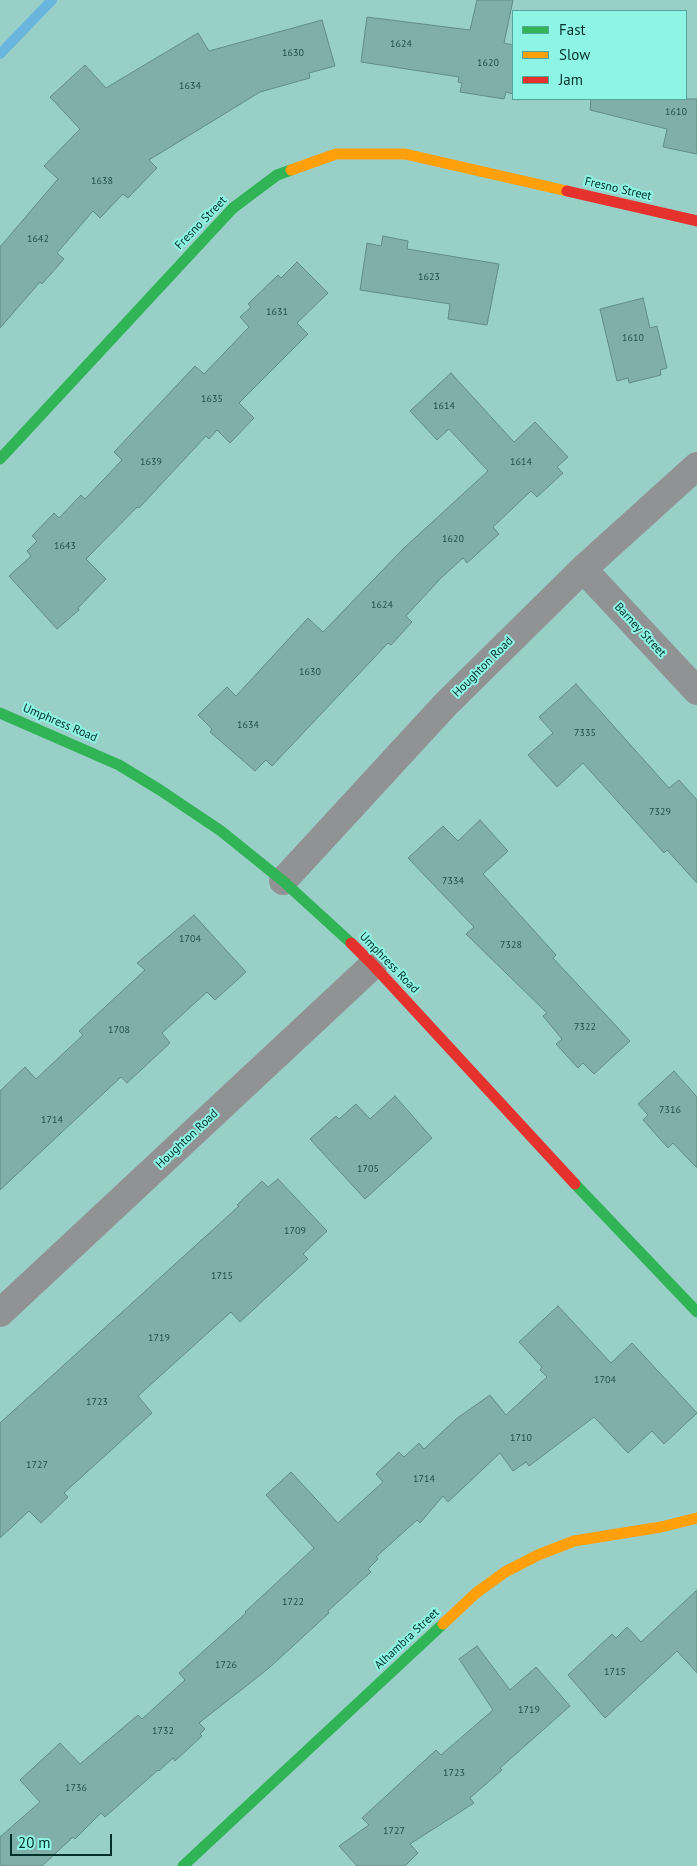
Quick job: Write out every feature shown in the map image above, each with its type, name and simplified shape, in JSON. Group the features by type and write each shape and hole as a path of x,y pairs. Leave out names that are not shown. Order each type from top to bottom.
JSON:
{"street":[{"name":"Fresno Street","path":"0,459 233,208 277,175 336,154 405,154 697,222"},
{"name":"Houghton Road","path":"283,881 446,704 583,569 697,466"},
{"name":"Barney Street","path":"583,569 697,691"},
{"name":"Umphress Road","path":"0,713 119,765 221,831 283,881 373,965 558,1166 697,1312"},
{"name":"Houghton Road","path":"0,1313 373,965"},
{"name":"Alhambra Street","path":"183,1866 476,1593 505,1572 538,1555 574,1541 661,1527 697,1518"}],"building":[{"path":"477,0 513,0 504,43 512,45 512,94 506,92 504,99 460,92 462,83 458,82 459,77 361,62 367,17 470,30"},
{"path":"322,20 335,66 309,73 310,78 260,92 149,160 157,168 128,198 123,194 100,218 93,211 57,253 64,259 42,284 40,282 0,328 0,247 58,179 44,166 80,129 50,97 85,65 106,88 198,33 209,51"},
{"path":"697,99 697,154 663,147 667,129 590,110 591,100"},
{"path":"383,236 408,241 407,249 499,264 487,325 448,319 450,304 360,290 367,243 381,246"},
{"path":"297,262 328,293 297,323 308,334 239,403 254,418 230,443 217,430 209,439 206,436 139,508 137,507 86,559 106,579 78,608 79,610 57,629 9,576 31,556 27,551 37,541 32,536 54,513 59,518 81,495 85,499 122,460 114,452 195,366 204,374 249,327 240,317 251,307 248,304 278,275 281,278"},
{"path":"643,298 650,328 657,326 667,368 660,370 661,375 629,383 628,378 617,381 600,309"},
{"path":"451,373 514,442 535,422 568,457 557,467 563,473 537,497 531,491 493,527 499,534 467,563 463,558 441,578 406,616 412,622 391,645 388,643 272,766 266,760 255,771 210,732 212,729 198,715 227,687 236,696 308,618 323,632 404,548 488,471 449,429 437,440 410,411"},
{"path":"576,684 669,788 679,780 697,800 697,883 667,850 664,853 583,763 557,787 528,755 553,733 539,717"},
{"path":"480,820 508,851 483,874 556,955 553,958 630,1041 594,1074 583,1063 578,1068 556,1044 562,1039 543,1016 547,1013 466,934 474,927 408,858 443,826 458,841"},
{"path":"194,915 246,972 215,1000 207,992 162,1033 170,1043 127,1083 121,1077 0,1190 0,1091 25,1067 36,1079 83,1035 79,1031 145,970 137,963"},
{"path":"674,1071 697,1097 697,1168 673,1143 668,1148 643,1120 648,1115 638,1104"},
{"path":"395,1096 432,1138 365,1199 310,1139 336,1116 339,1119 356,1104 370,1119"},
{"path":"278,1179 327,1231 303,1254 308,1259 240,1322 231,1312 138,1396 152,1413 64,1493 68,1497 41,1523 29,1511 0,1538 0,1423 239,1206 237,1205 262,1181 268,1187"},
{"path":"558,1306 611,1363 632,1343 697,1413 664,1444 652,1431 628,1453 594,1417 529,1466 526,1462 513,1471 500,1453 448,1502 443,1496 420,1523 417,1520 376,1557 378,1559 368,1569 371,1572 328,1611 329,1613 269,1668 199,1723 205,1729 200,1734 202,1736 175,1761 173,1758 105,1817 101,1813 75,1839 73,1837 42,1866 0,1866 0,1837 40,1802 20,1780 60,1743 80,1764 138,1715 142,1719 185,1680 179,1673 314,1548 266,1495 291,1472 338,1523 383,1482 376,1474 399,1452 404,1457 419,1443 424,1449 456,1419 490,1395 506,1415 547,1377 540,1370 542,1367 519,1342"},
{"path":"697,1590 697,1673 677,1651 605,1718 568,1675 612,1634 616,1638 627,1627 641,1642"},
{"path":"477,1646 510,1690 536,1667 570,1706 500,1768 502,1770 470,1798 474,1803 410,1844 418,1853 405,1866 357,1866 339,1846 369,1825 362,1818 436,1750 441,1755 493,1710 459,1659"}],"waterway":[{"path":"0,54 52,0"}],"traffic: fast":[{"path":"0,459 233,208 277,175 291,170"},
{"path":"0,713 119,765 160,790 221,831 283,881 351,943"},
{"path":"575,1184 697,1312"},
{"path":"183,1866 443,1624"}],"traffic: slow":[{"path":"291,170 336,154 405,154 567,191"},
{"path":"443,1624 476,1593 505,1572 538,1555 574,1541 661,1527 697,1518"}],"traffic: jam":[{"path":"567,191 697,221"},
{"path":"351,943 575,1184"}]}
